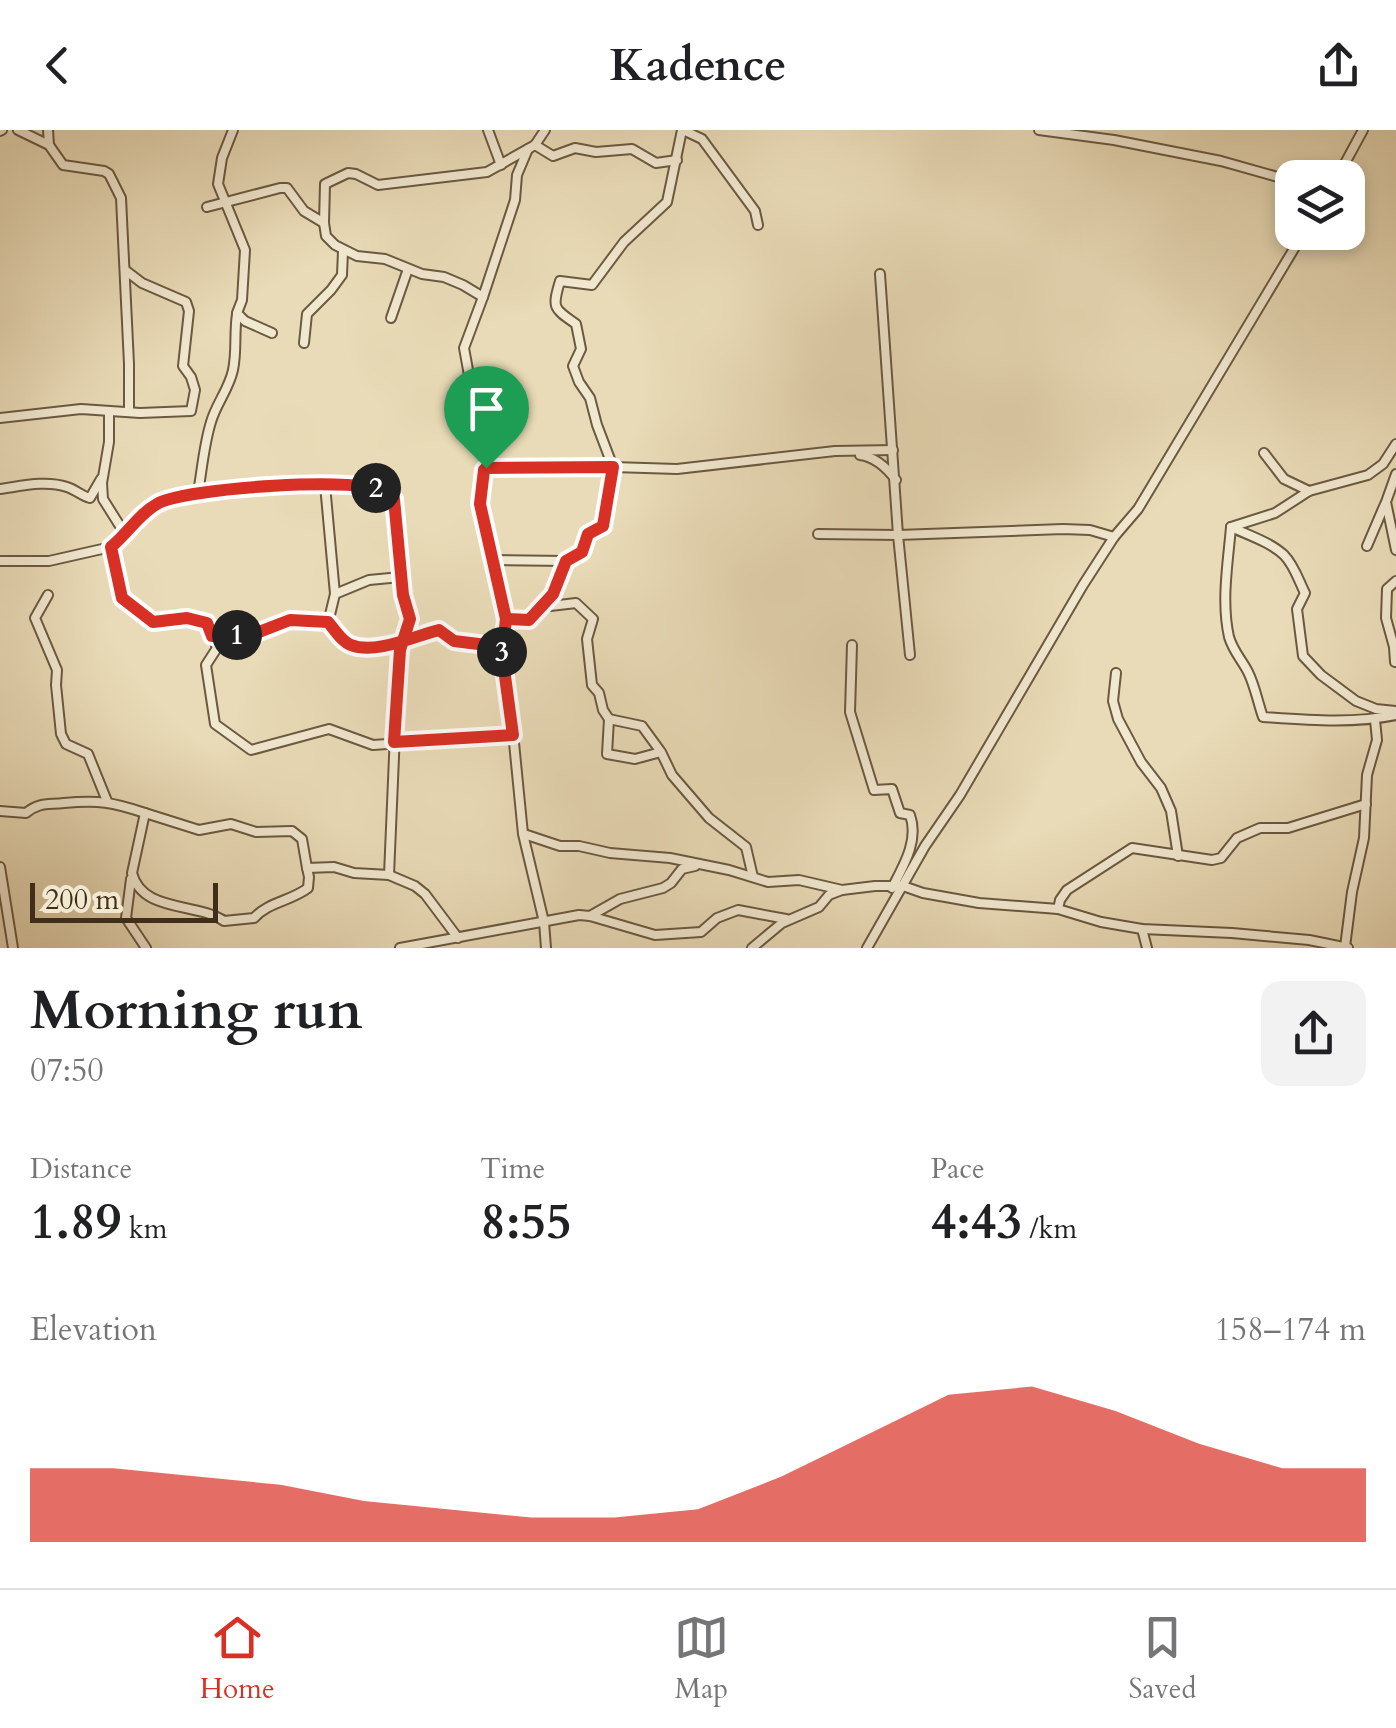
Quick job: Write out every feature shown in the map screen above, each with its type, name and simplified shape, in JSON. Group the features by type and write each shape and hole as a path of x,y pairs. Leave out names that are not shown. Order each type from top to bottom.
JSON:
{"street":[{"path":"18,130 49,146 66,167 97,169 109,174 121,201 129,411"},
{"path":"48,130 49,146"},
{"path":"198,493 211,420 233,371 234,331 242,300 245,250 218,184 222,158 233,130"},
{"path":"488,130 501,165"},
{"path":"545,130 531,147 518,174 515,200 464,348 486,468 480,504 506,619 503,647 524,834 546,948"},
{"path":"492,560 566,561 582,552 588,534 603,526 613,467 590,398 578,382 574,366 580,349 576,324 557,311 554,302 560,281 592,285 624,242 668,202 683,130 702,138 754,211 758,225"},
{"path":"1039,130 1114,140 1275,176"},
{"path":"1347,160 1364,130"},
{"path":"483,298 463,284 343,250 326,236 326,184 348,173 378,185 487,172 531,147"},
{"path":"531,147 553,156 575,148 596,152 632,148 656,163 677,160"},
{"path":"207,207 288,188 304,212 324,222"},
{"path":"304,343 307,314 342,275 343,250"},
{"path":"867,948 925,846 960,795 1114,537 1138,509 1293,250"},
{"path":"391,318 408,269"},
{"path":"0,418 80,409 192,411 195,390 184,366 189,311 186,302 125,270"},
{"path":"880,274 910,655"},
{"path":"237,313 272,333"},
{"path":"109,411 103,500 125,534"},
{"path":"1230,526 1275,513 1309,491 1368,475 1383,464 1396,444"},
{"path":"486,468 678,469 836,452 893,450"},
{"path":"836,452 867,456 886,467 896,481"},
{"path":"1264,454 1284,479 1309,491"},
{"path":"0,489 34,483 66,487 90,498 106,473"},
{"path":"1368,546 1396,474"},
{"path":"326,485 335,594 328,622"},
{"path":"0,561 48,560 111,547 158,502 198,493 245,486 326,485 388,492 394,499 401,577 410,619 400,650 397,686 389,875"},
{"path":"1386,502 1396,550"},
{"path":"1230,526 1285,556 1297,575 1305,593 1297,610 1303,656 1356,701 1396,713"},
{"path":"1230,526 1224,594 1230,638 1238,660 1246,668 1263,717 1376,720 1396,713"},
{"path":"818,534 1062,529 1090,530 1114,537"},
{"path":"111,547 122,598 153,622 187,618 207,623 217,648 206,665 216,724 251,750 329,729 373,745 513,735"},
{"path":"506,619 529,620 553,594 566,561"},
{"path":"335,594 369,580 401,577"},
{"path":"1395,662 1386,610 1387,590 1396,581"},
{"path":"48,595 36,618 57,670 61,734 66,744 88,754 106,801"},
{"path":"542,607 576,603 593,620 587,639 592,685 599,692 609,719 607,754 635,759 661,752"},
{"path":"212,636 254,634 290,620 328,622 348,645 372,650 439,630 454,641 503,647"},
{"path":"852,645 850,712 874,790 892,790 900,813 913,820 910,854 892,888"},
{"path":"1116,673 1112,701 1118,719 1171,811 1178,856"},
{"path":"609,719 642,726 672,775 709,818 746,847 753,877"},
{"path":"752,948 782,923 819,907 829,895 875,886 904,886 952,900 1058,909 1142,930 1232,932 1346,947 1352,892 1364,838 1367,774 1378,740 1376,720"},
{"path":"0,810 26,813 46,803 106,801 199,830 231,824 256,832 292,831 302,838 309,877 308,888 296,898 261,910 254,918 224,921 215,915 164,904 141,892 132,873"},
{"path":"1058,909 1067,890 1132,848 1212,860 1221,858 1237,838 1260,828 1288,828 1366,804"},
{"path":"145,813 126,918 146,948"},
{"path":"524,834 560,846 670,858 768,882 810,882 842,890"},
{"path":"590,916 620,899 664,888 682,869 699,865"},
{"path":"307,868 334,867 354,874 389,875 415,886 458,938"},
{"path":"0,868 13,948"},
{"path":"400,948 573,915 590,916 655,935 701,932 717,918 738,910 790,920"},
{"path":"1142,930 1147,948"}],"route":[{"path":"486,468 480,504 506,619 503,647 454,641 439,630 404,639 372,650 348,645 328,622 290,620 254,634 212,636 207,623 187,618 153,622 122,598 111,547 158,502 245,486 377,488 394,499 403,595 410,619 404,639 400,650 394,742 513,735 502,654 503,647 506,619 529,620 553,594 566,561 582,552 588,534 603,526 613,467 486,468"}]}
